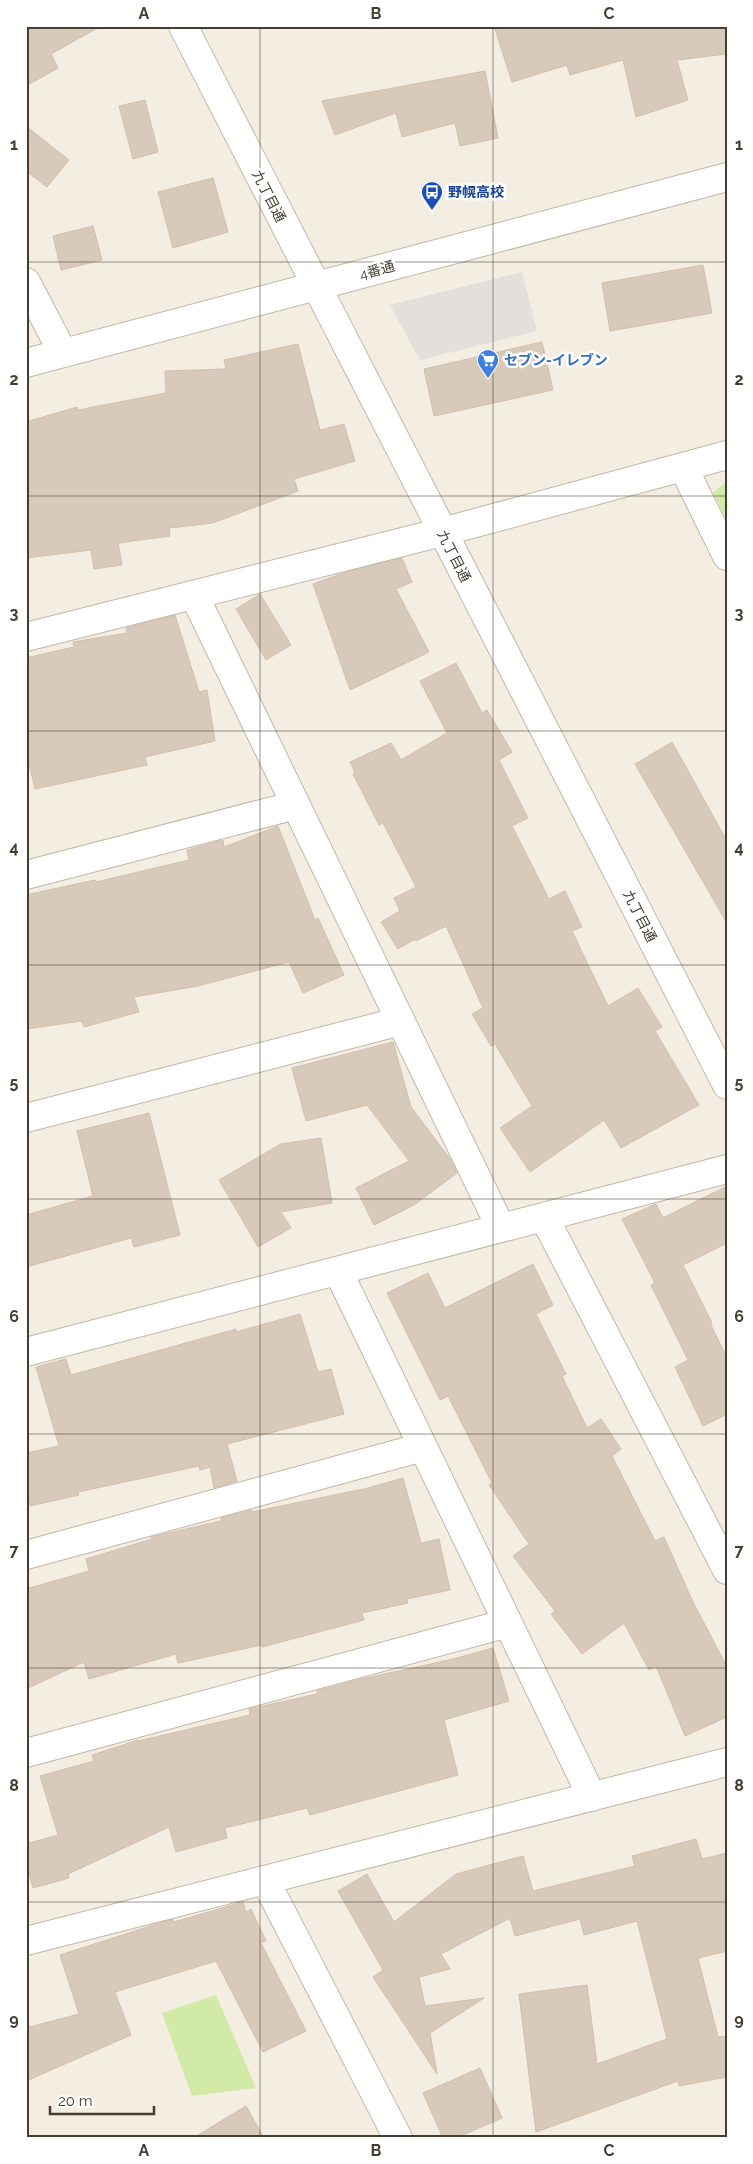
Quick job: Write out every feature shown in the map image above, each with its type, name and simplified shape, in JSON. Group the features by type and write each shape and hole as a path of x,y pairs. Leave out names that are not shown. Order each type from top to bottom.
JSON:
{"street":[{"name":"九丁目通","path":"183,26 727,1085"},
{"name":"4番通","path":"26,363 727,177"},
{"path":"26,282 63,353"},
{"path":"26,637 442,532 727,455"},
{"path":"683,467 727,556"},
{"path":"194,594 501,1228"},
{"path":"26,875 296,805"},
{"path":"26,1118 401,1022"},
{"path":"26,1352 727,1169"},
{"path":"544,1217 727,1570"},
{"path":"338,1271 592,1797"},
{"path":"26,1555 423,1447"},
{"path":"26,1753 508,1623"},
{"path":"26,1941 727,1762"},
{"path":"265,1880 398,2138"}],"green space":[{"path":"727,481 727,520 713,493"},
{"path":"216,1995 256,2088 192,2096 162,2013"}],"shaded area":[{"path":"522,272 537,331 420,360 390,305"}],"building":[{"path":"26,26 36,28 101,26 51,54 58,68 26,86"},
{"path":"494,26 727,26 727,54 677,60 688,100 636,117 623,60 570,75 567,65 512,82"},
{"path":"485,71 498,138 460,146 455,123 402,137 396,113 335,135 322,101"},
{"path":"145,100 158,152 133,159 119,106"},
{"path":"26,126 69,160 47,187 26,171"},
{"path":"213,178 228,232 173,248 158,192"},
{"path":"93,226 102,260 61,270 53,236"},
{"path":"703,265 712,313 610,331 602,283"},
{"name":"セブン-イレブン","path":"542,342 553,390 434,416 424,369"},
{"path":"298,344 320,430 344,424 355,461 294,479 298,491 213,523 169,528 170,536 118,543 122,565 94,569 91,550 26,558 26,422 77,407 78,410 166,393 165,371 226,369 224,360"},
{"path":"402,558 412,582 396,589 429,652 350,690 313,584 349,571"},
{"path":"260,594 291,645 266,660 236,609"},
{"path":"175,615 199,692 207,690 215,741 145,757 147,765 35,789 26,751 26,658 74,647 73,642 127,633 126,628"},
{"path":"456,663 482,713 487,710 512,752 499,760 528,818 512,826 549,899 565,891 582,927 572,931 608,1006 638,988 662,1027 655,1031 699,1105 621,1148 604,1120 530,1172 500,1128 532,1106 495,1044 491,1046 472,1014 483,1008 446,926 416,941 415,939 398,949 381,922 400,911 394,898 416,887 383,823 379,825 353,774 355,773 350,762 391,743 401,760 447,733 420,681"},
{"path":"672,742 727,841 727,923 635,764"},
{"path":"278,826 315,920 318,918 344,975 303,993 289,962 198,986 134,997 139,1012 84,1027 82,1021 26,1029 26,895 95,880 96,882 189,860 187,850 223,840 224,847"},
{"path":"393,1042 411,1107 450,1159 457,1173 414,1205 374,1225 356,1188 409,1161 367,1105 306,1121 292,1068"},
{"path":"149,1113 180,1235 134,1247 131,1238 26,1267 26,1215 93,1196 77,1131"},
{"path":"321,1138 332,1203 281,1212 291,1228 258,1247 219,1180 281,1144"},
{"path":"727,1186 727,1243 683,1265 727,1358 727,1414 703,1426 675,1367 688,1360 651,1285 655,1283 622,1219 656,1204 663,1218"},
{"path":"533,1264 553,1305 536,1314 566,1374 562,1376 587,1428 601,1419 621,1449 612,1456 655,1541 664,1537 692,1600 727,1667 727,1717 685,1736 656,1666 649,1670 624,1623 582,1654 551,1614 555,1611 513,1556 529,1544 489,1485 492,1483 448,1396 440,1400 387,1293 428,1273 445,1308"},
{"path":"300,1314 318,1372 331,1369 344,1414 227,1444 237,1481 214,1488 210,1467 200,1470 199,1466 78,1492 79,1495 30,1506 26,1490 26,1453 59,1446 36,1367 66,1359 71,1375 236,1329 236,1332"},
{"path":"403,1478 421,1543 439,1539 450,1590 407,1599 408,1603 362,1613 364,1620 262,1647 262,1645 178,1663 176,1654 89,1679 84,1662 26,1689 26,1589 89,1571 86,1559 152,1539 151,1537 221,1521 221,1518 252,1510 252,1512 368,1488"},
{"path":"493,1648 509,1701 444,1720 458,1775 310,1815 307,1808 225,1828 227,1838 176,1852 169,1827 68,1874 69,1878 33,1888 26,1862 26,1844 58,1835 40,1776 94,1761 92,1755 138,1740 250,1715 249,1709 317,1694 317,1691 361,1679 449,1660"},
{"path":"696,1839 702,1859 727,1853 727,1951 698,1958 718,2037 727,2036 727,2077 679,2086 678,2081 536,2132 519,1994 587,1985 597,2064 667,2039 637,1921 584,1935 580,1919 515,1936 510,1918 441,1954 450,1969 419,1977 425,2006 484,1998 430,2033 437,2074 373,1977 383,1970 338,1891 367,1874 394,1922 456,1874 523,1856 533,1891 635,1866 632,1856"},
{"path":"243,1902 246,1912 251,1909 266,1941 261,1943 306,2031 263,2052 216,1961 115,1992 131,2035 26,2081 26,2028 79,2014 60,1955 166,1921 173,1919 174,1922"},
{"path":"480,2068 502,2118 456,2138 443,2138 423,2093"},
{"path":"246,2106 264,2138 193,2138"}],"place":[{"name":"野幌高校","path":"432,211"},
{"name":"セブン-イレブン","path":"488,379"}]}
